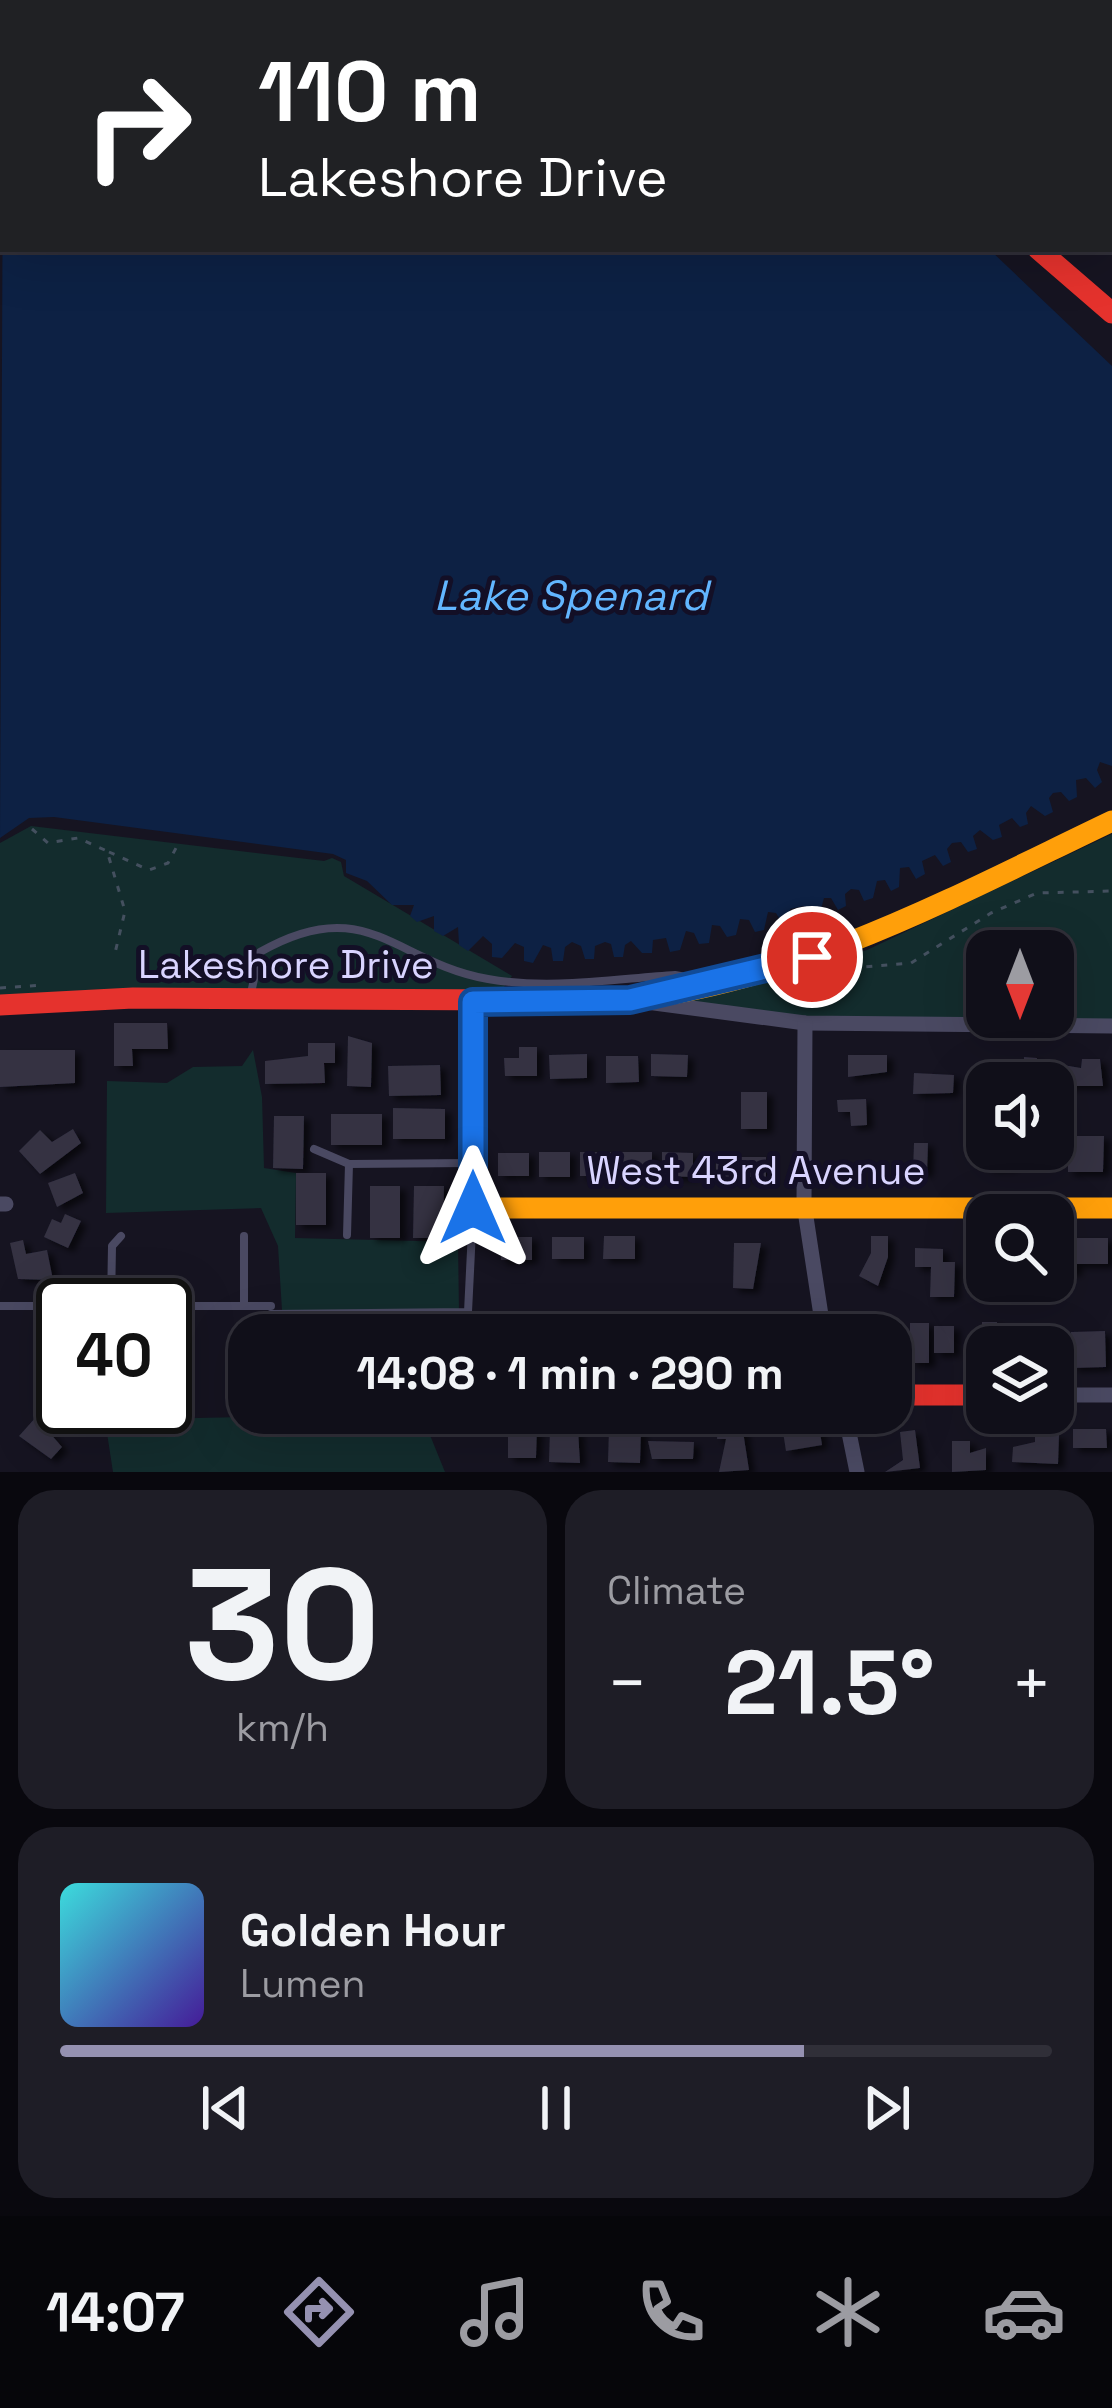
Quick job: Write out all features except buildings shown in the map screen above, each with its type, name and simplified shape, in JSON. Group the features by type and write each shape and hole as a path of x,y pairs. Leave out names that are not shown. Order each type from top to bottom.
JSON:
{"street":[{"path":"1041,252 1112,313"},
{"name":"Lakeshore Drive","path":"0,1005 250,998 630,1000 716,982 875,934 1112,821"},
{"path":"630,1000 805,1023 1112,1026"},
{"path":"473,1002 473,1208"},
{"path":"805,1023 803,1204 821,1314"},
{"name":"West 43rd Avenue","path":"473,1208 803,1204 1112,1208"},
{"path":"912,1395 966,1395"},
{"path":"1074,1395 1112,1395"},
{"path":"849,1434 857,1472"}],"lane":[{"path":"250,998 260,952 301,934 352,928 376,932 436,963 483,979 522,984 675,975 716,982"},
{"path":"314,1149 349,1164 473,1163"},
{"path":"347,1235 349,1164"},
{"path":"192,1306 469,1312 473,1208"},
{"path":"111,1278 112,1246 121,1235"},
{"path":"244,1236 244,1306"},
{"path":"0,1306 36,1306"}],"path":[{"path":"32,829 48,843 78,838 149,870 168,862 176,848"},
{"path":"107,850 124,911 115,953"},
{"path":"911,963 992,913 1036,893 1112,891"}],"green space":[{"path":"31,826 324,861 332,858 341,862 344,876 512,976 499,994 0,997 0,843"},
{"path":"1112,834 1112,1026 1074,1026 1074,930 966,930 966,1025 805,1023 693,1003 690,996 867,950"},
{"path":"253,1050 262,1097 264,1168 296,1173 295,1238 458,1242 459,1312 282,1310 278,1246 261,1208 106,1213 107,1081 167,1083 193,1067 242,1066"},
{"path":"228,1417 228,1434 430,1434 445,1472 113,1472 107,1434 192,1434 192,1418"}],"water":[{"name":"Lake Spenard","path":"2,252 992,252 1112,366 1112,766 1100,762 1097,770 1102,782 1095,788 1086,778 1076,780 1077,797 1069,801 1061,792 1053,793 1049,798 1053,812 1045,816 1031,806 1026,813 1028,824 1020,827 1012,818 999,825 1002,837 993,840 980,830 973,836 977,849 968,852 961,842 952,843 947,849 951,862 943,866 935,855 922,861 925,874 916,879 909,867 900,868 899,887 891,891 885,880 877,881 873,898 864,901 859,890 851,889 845,894 846,906 838,910 831,898 824,898 819,916 810,918 804,906 790,909 791,924 783,925 776,913 768,912 764,930 755,932 749,920 740,919 736,935 727,937 720,926 712,925 709,943 699,944 694,933 686,931 680,950 670,952 666,938 653,940 652,953 642,953 631,941 623,957 614,957 611,944 605,942 595,946 594,959 585,959 581,946 572,942 565,947 563,961 553,961 551,948 543,945 533,963 524,961 524,947 515,943 502,958 492,957 492,944 483,936 468,951 459,945 458,927 443,936 434,931 434,916 417,922 410,916 414,905 392,905 367,881 346,873 346,860 333,854 54,817 29,818 0,838"}],"traffic: slow":[{"path":"511,1000 631,1000 757,974 879,930 1112,821"},
{"path":"473,1002 473,1208 1112,1208"}],"traffic: jam":[{"path":"1041,252 1112,313"},
{"path":"0,1005 133,998 511,1000"},
{"path":"912,1395 966,1395"}],"route":[{"path":"473,1208 473,1002 630,1000 812,957"}]}
